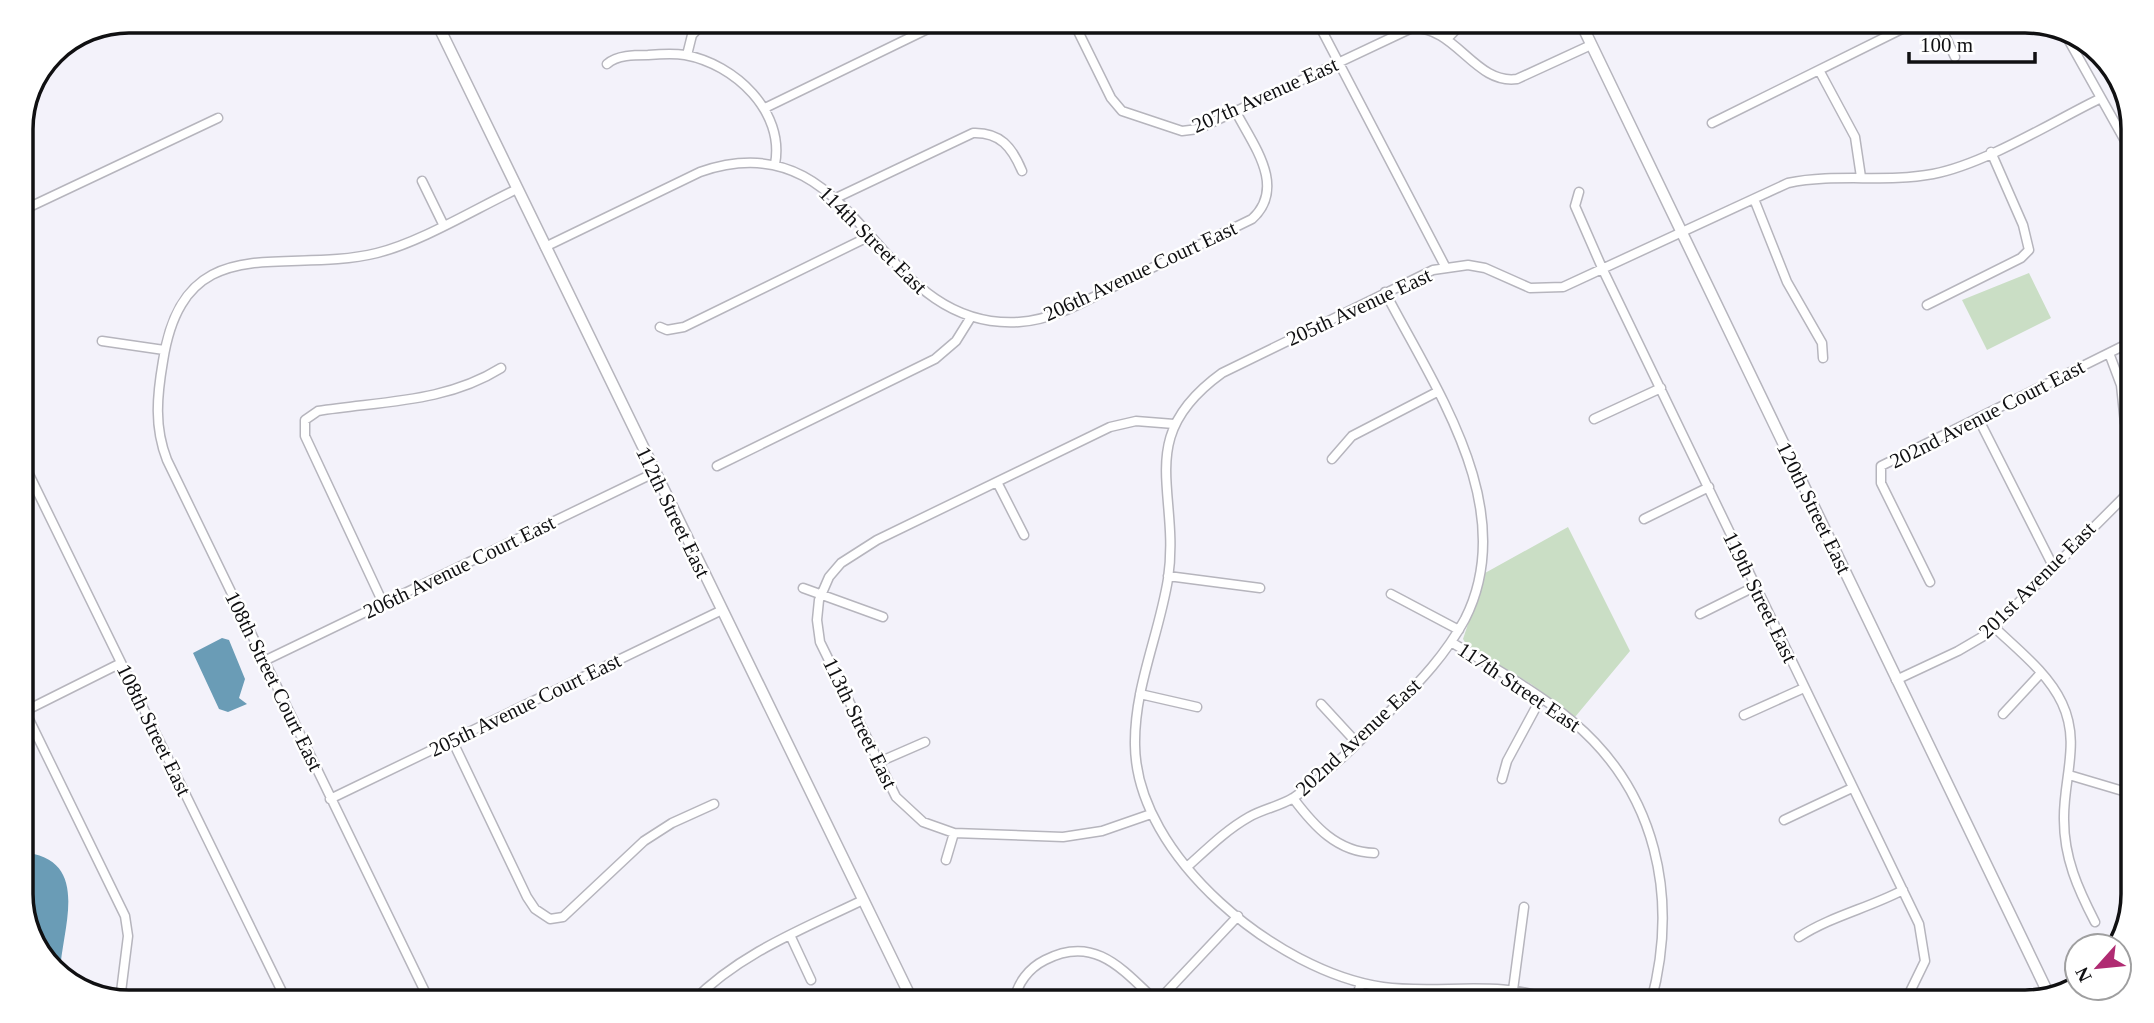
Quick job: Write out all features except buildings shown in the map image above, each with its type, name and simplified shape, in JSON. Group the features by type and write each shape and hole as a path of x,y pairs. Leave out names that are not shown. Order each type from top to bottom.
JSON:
{"street":[{"name":"112th Street East","path":"442,33 720,611 907,990"},
{"path":"687,55 689,40 695,33"},
{"path":"765,108 919,33"},
{"name":"207th Avenue East","path":"1079,33 1111,98 1122,111 1182,131 1198,129 1401,33"},
{"path":"1323,33 1446,268"},
{"name":"207th Avenue East","path":"1436,33 1490,74 1511,80 1591,45"},
{"path":"1447,39 1453,33"},
{"name":"120th Street East","path":"1586,33 2045,987"},
{"path":"1712,123 1894,33"},
{"path":"1944,33 1955,57"},
{"path":"2072,46 2121,134"},
{"path":"545,247 700,172 745,162 775,164 776,132 765,108 726,71 687,55 627,56 612,59 607,64"},
{"path":"1819,70 1855,137 1861,177"},
{"name":"205th Avenue East","path":"1174,424 1189,401 1222,373 1426,272 1468,265 1485,268 1530,288 1550,289 1574,285 1754,199 1798,181 1937,173 1991,152 2101,98"},
{"name":"206th Avenue Court East","path":"971,317 1019,322 1049,317 1252,219 1265,204 1269,189 1267,173 1236,112"},
{"path":"33,205 218,118"},
{"path":"836,198 973,132 987,133 1003,139 1023,170"},
{"path":"1927,305 2021,258 2030,248 2023,225 1991,152"},
{"name":"114th Street East","path":"775,164 808,178 836,198 930,297 971,317"},
{"path":"422,181 443,224"},
{"name":"108th Street Court East","path":"424,990 164,452 156,409 164,350 174,320 189,294 223,269 256,261 323,261 376,253 517,189"},
{"name":"119th Street East","path":"1579,192 1575,206 1602,270 1922,933 1925,961 1911,990"},
{"path":"1754,199 1787,282 1822,343 1824,358"},
{"path":"660,327 667,330 684,327 870,236"},
{"name":"117th Street East","path":"1385,292 1465,451 1481,518 1478,577 1451,642 1541,698 1579,727 1609,758 1627,783 1650,832 1661,871 1665,915 1660,964 1654,990"},
{"path":"717,466 934,359 956,341 971,317"},
{"path":"102,341 164,350"},
{"name":"202nd Avenue Court East","path":"1930,582 1881,483 1879,470 1888,461 2121,347"},
{"path":"2109,353 2121,385"},
{"path":"383,603 304,436 303,424 307,417 318,411 414,401 443,394 502,368"},
{"path":"1594,419 1661,388"},
{"path":"1332,459 1352,436 1437,392"},
{"path":"1978,418 2053,566"},
{"path":"821,595 835,569 858,552 997,482 1110,428 1136,421 1174,424 1165,459 1171,535 1168,576 1140,694 1136,761 1152,814 1172,850 1238,916 1271,944 1304,963 1361,983 1394,988 1513,990 1524,907"},
{"name":"206th Avenue Court East","path":"264,661 654,473"},
{"path":"997,482 1024,535"},
{"path":"1644,519 1709,487"},
{"name":"108th Street East","path":"33,490 281,990"},
{"name":"201st Avenue East","path":"1896,680 1958,651 1994,627 2121,500"},
{"path":"1168,576 1260,588"},
{"path":"1700,614 1754,587"},
{"path":"803,588 883,617"},
{"path":"1391,594 1458,630"},
{"name":"113th Street East","path":"821,595 817,614 821,642 896,797 909,812 930,826 954,833"},
{"name":"205th Avenue Court East","path":"330,799 720,611"},
{"path":"1994,627 2041,673 2058,695 2068,720 2073,747 2064,802 2065,843 2076,883 2095,922"},
{"name":"202nd Avenue East","path":"1187,867 1237,824 1293,798 1419,683 1451,642"},
{"path":"33,703 121,663"},
{"path":"2003,714 2041,673"},
{"path":"1744,715 1804,688"},
{"path":"1140,694 1196,707"},
{"path":"1502,779 1507,761 1541,698"},
{"path":"1321,704 1356,742"},
{"path":"33,728 127,923 121,989"},
{"path":"452,740 527,897 535,909 547,918 563,917 644,841 672,823 713,804"},
{"path":"879,762 925,743"},
{"path":"2069,775 2121,790"},
{"path":"1784,820 1852,788"},
{"path":"1293,798 1336,843 1352,850 1374,852"},
{"path":"946,860 954,833 1077,835 1102,831 1152,814"},
{"path":"1799,937 1819,924 1903,890"},
{"path":"706,990 728,970 790,934 863,900"},
{"path":"1168,990 1238,916"},
{"path":"790,934 810,980"},
{"path":"1018,990 1021,982 1038,963 1065,952 1082,950 1110,961 1143,990"},
{"path":"1359,990 1361,983"}],"green space":[{"path":"2029,273 2051,318 1987,350 1962,300"},
{"path":"1568,527 1630,651 1575,717 1531,684 1468,647 1463,639 1485,573"}],"water":[{"path":"222,638 229,640 245,679 239,698 247,704 228,712 219,709 193,653"},
{"path":"33,855 43,857 58,867 66,881 68,916 61,961 49,947 38,925 33,900"}]}
